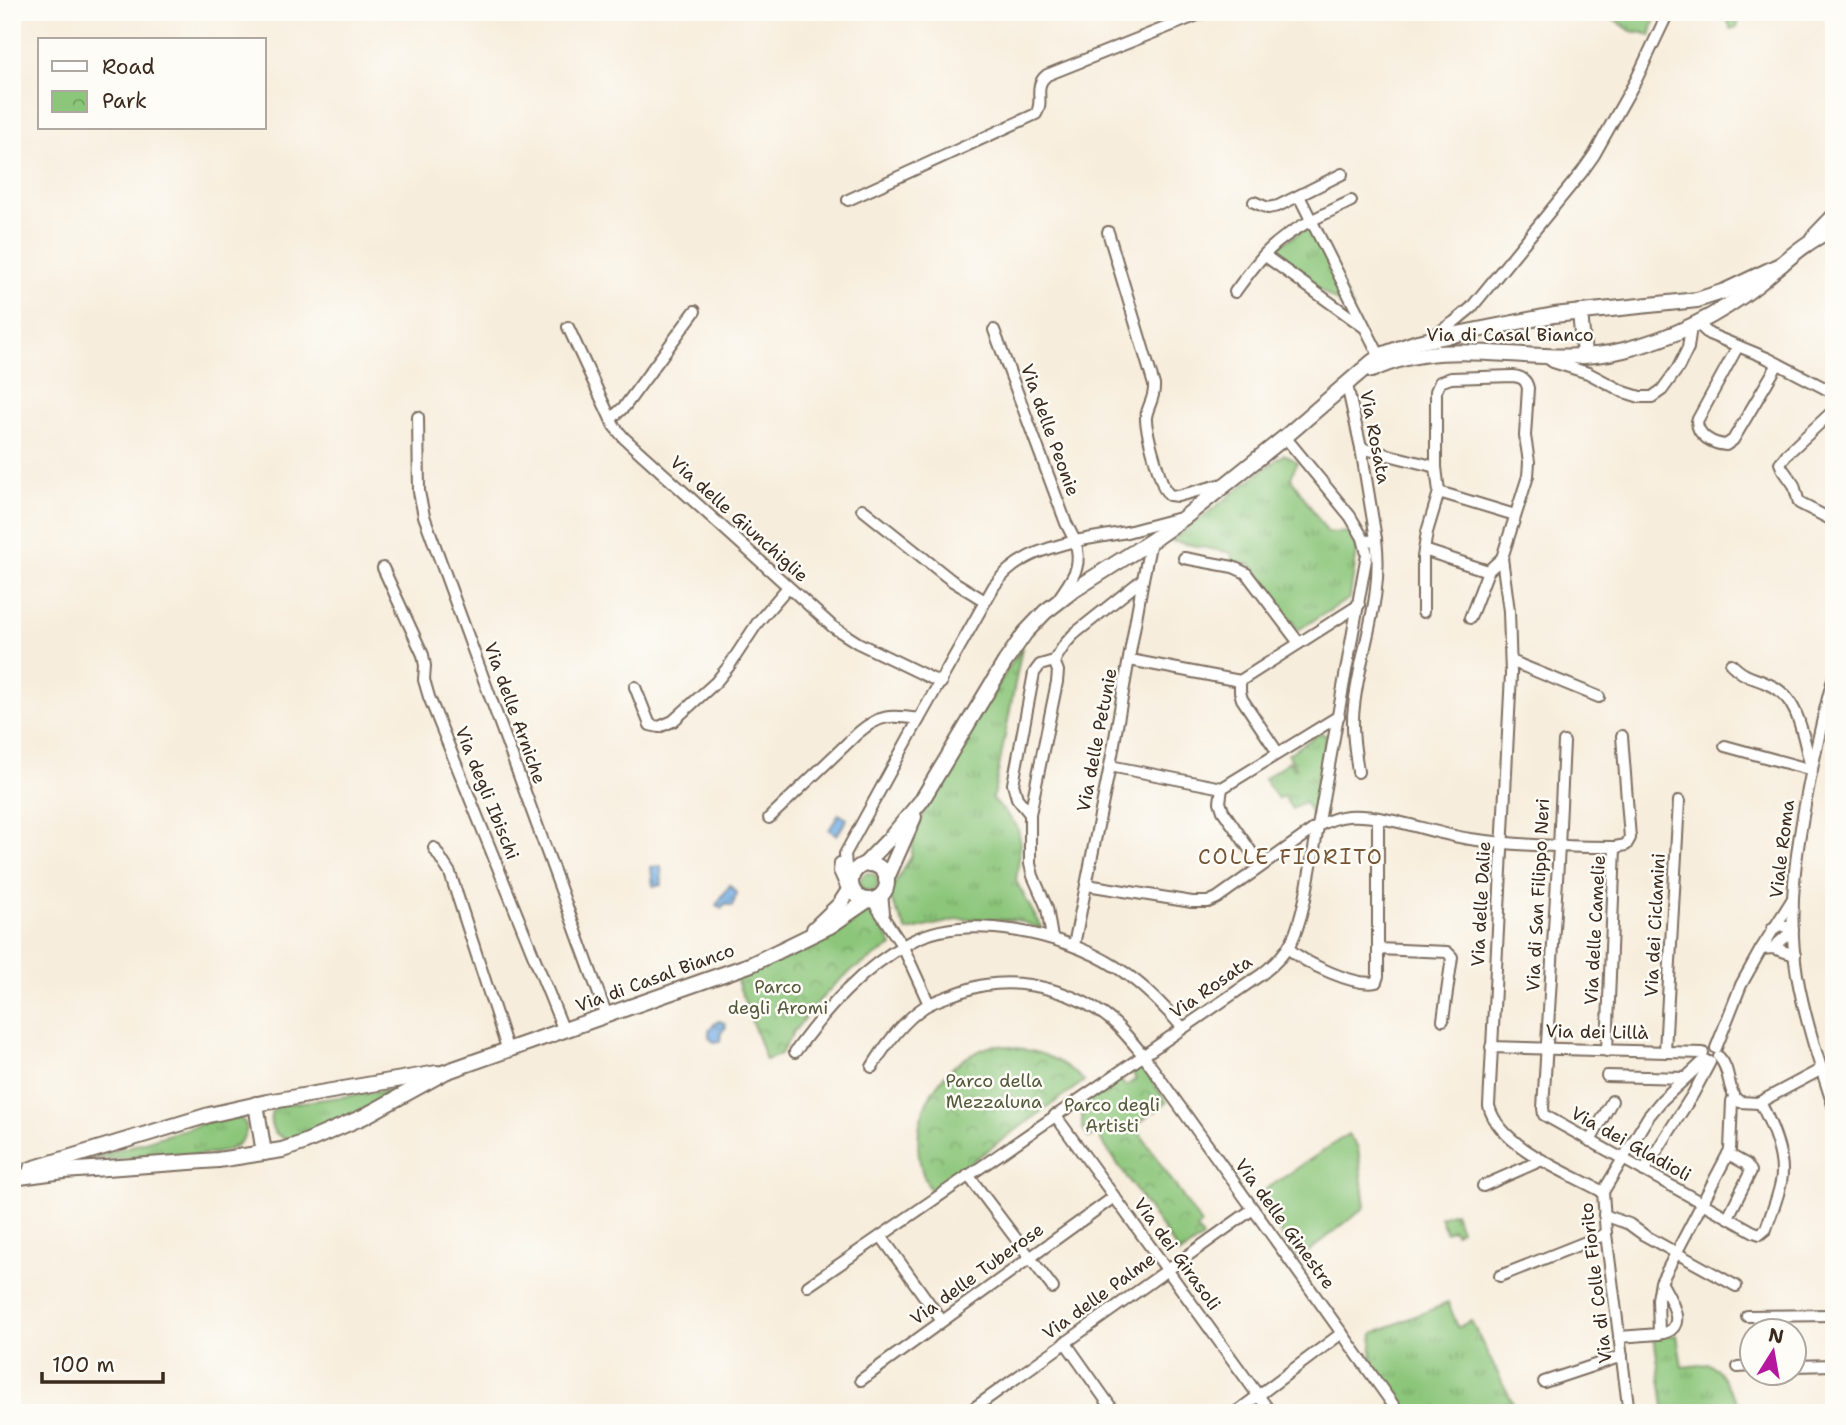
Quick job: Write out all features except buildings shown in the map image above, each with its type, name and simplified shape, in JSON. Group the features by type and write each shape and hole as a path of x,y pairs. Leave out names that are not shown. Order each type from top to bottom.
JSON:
{"main road":[{"name":"Via di Casal Bianco","path":"1347,385 1386,364 1423,354 1461,351 1543,356 1584,355 1625,349 1698,327 1747,293 1802,246 1834,229"},
{"name":"Via di Casal Bianco","path":"868,861 922,800 1005,662 1031,626 1054,604 1185,517 1286,437 1380,357 1406,345 1554,315 1697,300 1725,291 1782,264"},
{"path":"1580,312 1584,355"},
{"path":"850,886 859,897 874,898 885,890 886,880 922,800"},
{"path":"803,940 840,904 856,869 868,861 883,871 886,880"},
{"name":"Via di Casal Bianco","path":"12,1176 191,1119 256,1104 445,1072 738,970 803,940 874,898"},
{"name":"Via di Casal Bianco","path":"12,1176 218,1160 264,1153 303,1143 363,1117 445,1072"},
{"path":"256,1104 264,1153"}],"street":[{"path":"848,200 1036,114 1040,107 1040,82 1047,75 1205,12"},
{"path":"1483,328 1469,327 1465,318 1588,164 1636,80 1664,15"},
{"path":"1254,202 1268,208 1274,207 1342,174"},
{"path":"1300,196 1380,357"},
{"path":"1236,292 1264,255 1286,236 1351,201"},
{"path":"1802,246 1834,213"},
{"path":"1108,232 1154,385 1154,397 1146,424 1164,488 1169,495 1178,496 1229,482"},
{"path":"1264,255 1366,329"},
{"path":"1428,340 1471,308"},
{"path":"611,419 625,406 695,311"},
{"name":"Via delle Giunchiglie","path":"568,327 611,419 624,438 829,624 847,637 941,683"},
{"path":"1543,356 1588,373 1624,392 1649,397 1659,393 1671,379 1698,327 1834,393"},
{"name":"Via delle Peonie","path":"994,330 1075,541"},
{"path":"1738,346 1697,421 1700,432 1717,443 1726,445 1733,440 1778,364"},
{"path":"1423,612 1424,550 1439,492 1436,467 1436,391 1440,382 1451,378 1519,377 1525,380 1528,387 1525,436 1529,468 1526,484 1502,558 1488,571 1470,618"},
{"name":"Via Rosata","path":"1347,385 1361,448 1371,540 1378,564 1375,600 1353,710 1358,772"},
{"path":"1833,518 1799,503 1794,485 1780,463 1834,411"},
{"name":"Via delle Arniche","path":"418,417 420,496 424,516 607,1016"},
{"path":"1286,437 1371,540"},
{"path":"1361,448 1436,467"},
{"path":"1439,492 1516,515"},
{"path":"862,509 951,580 985,601"},
{"name":"Via di Casal Bianco","path":"848,849 985,601 997,582 1010,569 1023,558 1042,550 1185,517"},
{"name":"Via Rosata","path":"808,1286 1262,974 1289,948 1301,916 1371,540"},
{"name":"Via di Casal Bianco","path":"1054,604 1077,569 1079,558 1075,541"},
{"name":"Via delle Petunie","path":"1074,945 1152,541"},
{"path":"1424,550 1488,571"},
{"path":"1030,814 1015,794 1013,778 1034,673 1040,665 1055,661 1074,634 1143,579 1139,560 1124,558"},
{"path":"1184,558 1233,567 1246,573 1299,643"},
{"name":"Via delle Dalie","path":"1502,558 1509,611 1511,661 1488,1102 1492,1115 1516,1143 1603,1192"},
{"name":"Via degli Ibischi","path":"383,568 423,655 424,680 429,697 564,1031"},
{"path":"635,687 649,724 657,727 667,724 723,674 758,622 788,587"},
{"path":"1130,660 1240,681 1359,605"},
{"path":"1052,939 1047,908 1030,864 1030,814 1057,682 1055,661"},
{"path":"1511,661 1599,697"},
{"path":"1731,664 1747,677 1776,688 1790,700 1796,712 1812,770"},
{"name":"Viale Roma","path":"1834,676 1824,711 1801,825 1792,900 1797,976 1834,1108"},
{"path":"1240,681 1242,699 1278,753"},
{"path":"769,818 872,721 888,716 919,719"},
{"path":"1110,766 1222,788 1339,716"},
{"name":"Via delle Camelie","path":"1607,1051 1615,847 1626,845 1630,838 1622,736"},
{"name":"Via di San Filippo Neri","path":"1547,1049 1564,742"},
{"path":"1725,746 1812,770"},
{"path":"1222,788 1220,802 1223,811 1261,866"},
{"name":"Via dei Ciclamini","path":"1665,1051 1679,802"},
{"path":"1087,885 1204,903 1217,898 1318,826 1347,816 1378,819 1452,836 1502,843 1615,847"},
{"path":"1289,948 1312,964 1353,980 1376,982 1378,819"},
{"path":"434,848 450,873 508,1051"},
{"path":"850,886 846,867 848,849 860,852 868,861"},
{"path":"874,898 903,947 929,1004"},
{"name":"Via di Colle Fiorito","path":"1629,1413 1603,1192 1648,1117 1662,1100 1711,1056 1741,985 1767,948 1773,928 1792,900"},
{"path":"1773,928 1784,925 1793,930"},
{"path":"795,1052 818,1020 866,972 913,940 960,929 1003,929 1074,945 1134,980 1167,1009 1183,1028"},
{"name":"Via di Colle Fiorito","path":"1767,948 1793,930"},
{"path":"1767,948 1795,955"},
{"path":"1378,949 1447,953 1452,957 1443,1020"},
{"name":"Via delle Ginestre","path":"872,1067 897,1031 918,1011 967,989 1011,984 1037,987 1068,996 1100,1011 1119,1027 1143,1055 1399,1413"},
{"name":"Via dei Lillà","path":"1491,1047 1665,1051 1711,1056"},
{"name":"Via dei Gladioli","path":"1547,1049 1544,1115 1760,1234 1766,1229 1782,1178 1773,1127 1760,1102"},
{"path":"1644,1171 1693,1094 1711,1056 1724,1063 1735,1098 1748,1104 1760,1102 1822,1069"},
{"path":"1607,1076 1685,1078"},
{"path":"1660,1334 1658,1299 1661,1282 1728,1154 1732,1101 1735,1098"},
{"path":"1590,1141 1612,1101"},
{"name":"Via dei Girasoli","path":"1055,1115 1271,1413"},
{"path":"1728,1154 1746,1164 1751,1171 1728,1217"},
{"path":"1483,1186 1542,1160"},
{"path":"968,1175 1053,1288"},
{"name":"Via delle Tuberose","path":"861,1380 1114,1197"},
{"name":"Via delle Palme","path":"967,1413 1253,1209"},
{"path":"1604,1215 1629,1224 1644,1236 1737,1286"},
{"path":"1500,1276 1606,1234"},
{"path":"881,1236 942,1321"},
{"path":"1619,1337 1660,1334 1671,1330 1676,1316 1674,1306 1661,1282"},
{"path":"1747,1316 1834,1315"},
{"path":"1235,1413 1342,1333"},
{"path":"1065,1342 1108,1411"},
{"path":"1544,1382 1622,1356"},
{"path":"1808,1366 1834,1365"}],"green space":[{"path":"1604,12 1651,12 1654,21 1650,36 1631,31"},
{"path":"1724,12 1742,12 1737,27 1731,29"},
{"path":"1309,226 1353,308 1351,312 1272,255 1273,250"},
{"path":"1284,454 1297,462 1291,478 1328,533 1349,532 1357,550 1350,598 1298,630 1252,565 1231,561 1232,553 1171,541"},
{"path":"1022,647 993,799 1017,826 1021,843 1016,881 1042,929 1017,920 961,919 907,931 888,894 911,857 914,836 929,802"},
{"path":"1320,733 1326,735 1312,814 1304,802 1292,809 1283,796 1278,799 1264,779 1289,761 1294,769 1296,768 1288,754"},
{"path":"869,873 875,876 878,882 875,888 869,891 863,888 860,882 863,876"},
{"name":"Parco degli Aromi","path":"873,908 892,946 851,971 834,985 793,1033 780,1055 766,1060 736,978 817,944"},
{"name":"Parco della Mezzaluna","path":"995,1045 1043,1054 1064,1065 1084,1081 931,1191 922,1171 919,1150 919,1129 924,1110 943,1077 975,1053"},
{"name":"Parco degli Artisti","path":"1141,1066 1167,1102 1135,1126 1201,1224 1197,1229 1203,1238 1180,1254 1096,1133 1089,1138 1082,1128 1082,1106 1120,1080 1126,1086 1136,1079 1132,1072"},
{"path":"392,1090 391,1095 379,1103 301,1137 282,1137 271,1125 272,1111 281,1105"},
{"path":"227,1116 243,1121 246,1132 239,1143 224,1151 197,1155 87,1160"},
{"path":"1348,1134 1358,1148 1365,1207 1298,1260 1256,1196"},
{"path":"1454,1212 1461,1230 1455,1233 1453,1229 1446,1232 1440,1217"},
{"path":"1448,1303 1458,1327 1471,1321 1518,1413 1409,1413 1371,1359 1373,1333"},
{"path":"1677,1335 1682,1367 1709,1364 1717,1369 1745,1413 1665,1413 1654,1337"}],"water":[{"path":"839,814 847,819 837,835 829,830"},
{"path":"661,866 662,885 653,886 651,867"},
{"path":"730,885 737,894 732,906 725,904 722,909 716,905"},
{"path":"719,1021 725,1023 726,1027 721,1033 720,1041 714,1042 709,1038 709,1030"}],"district":[{"name":"COLLE FIORITO","path":"1291,857"}]}
